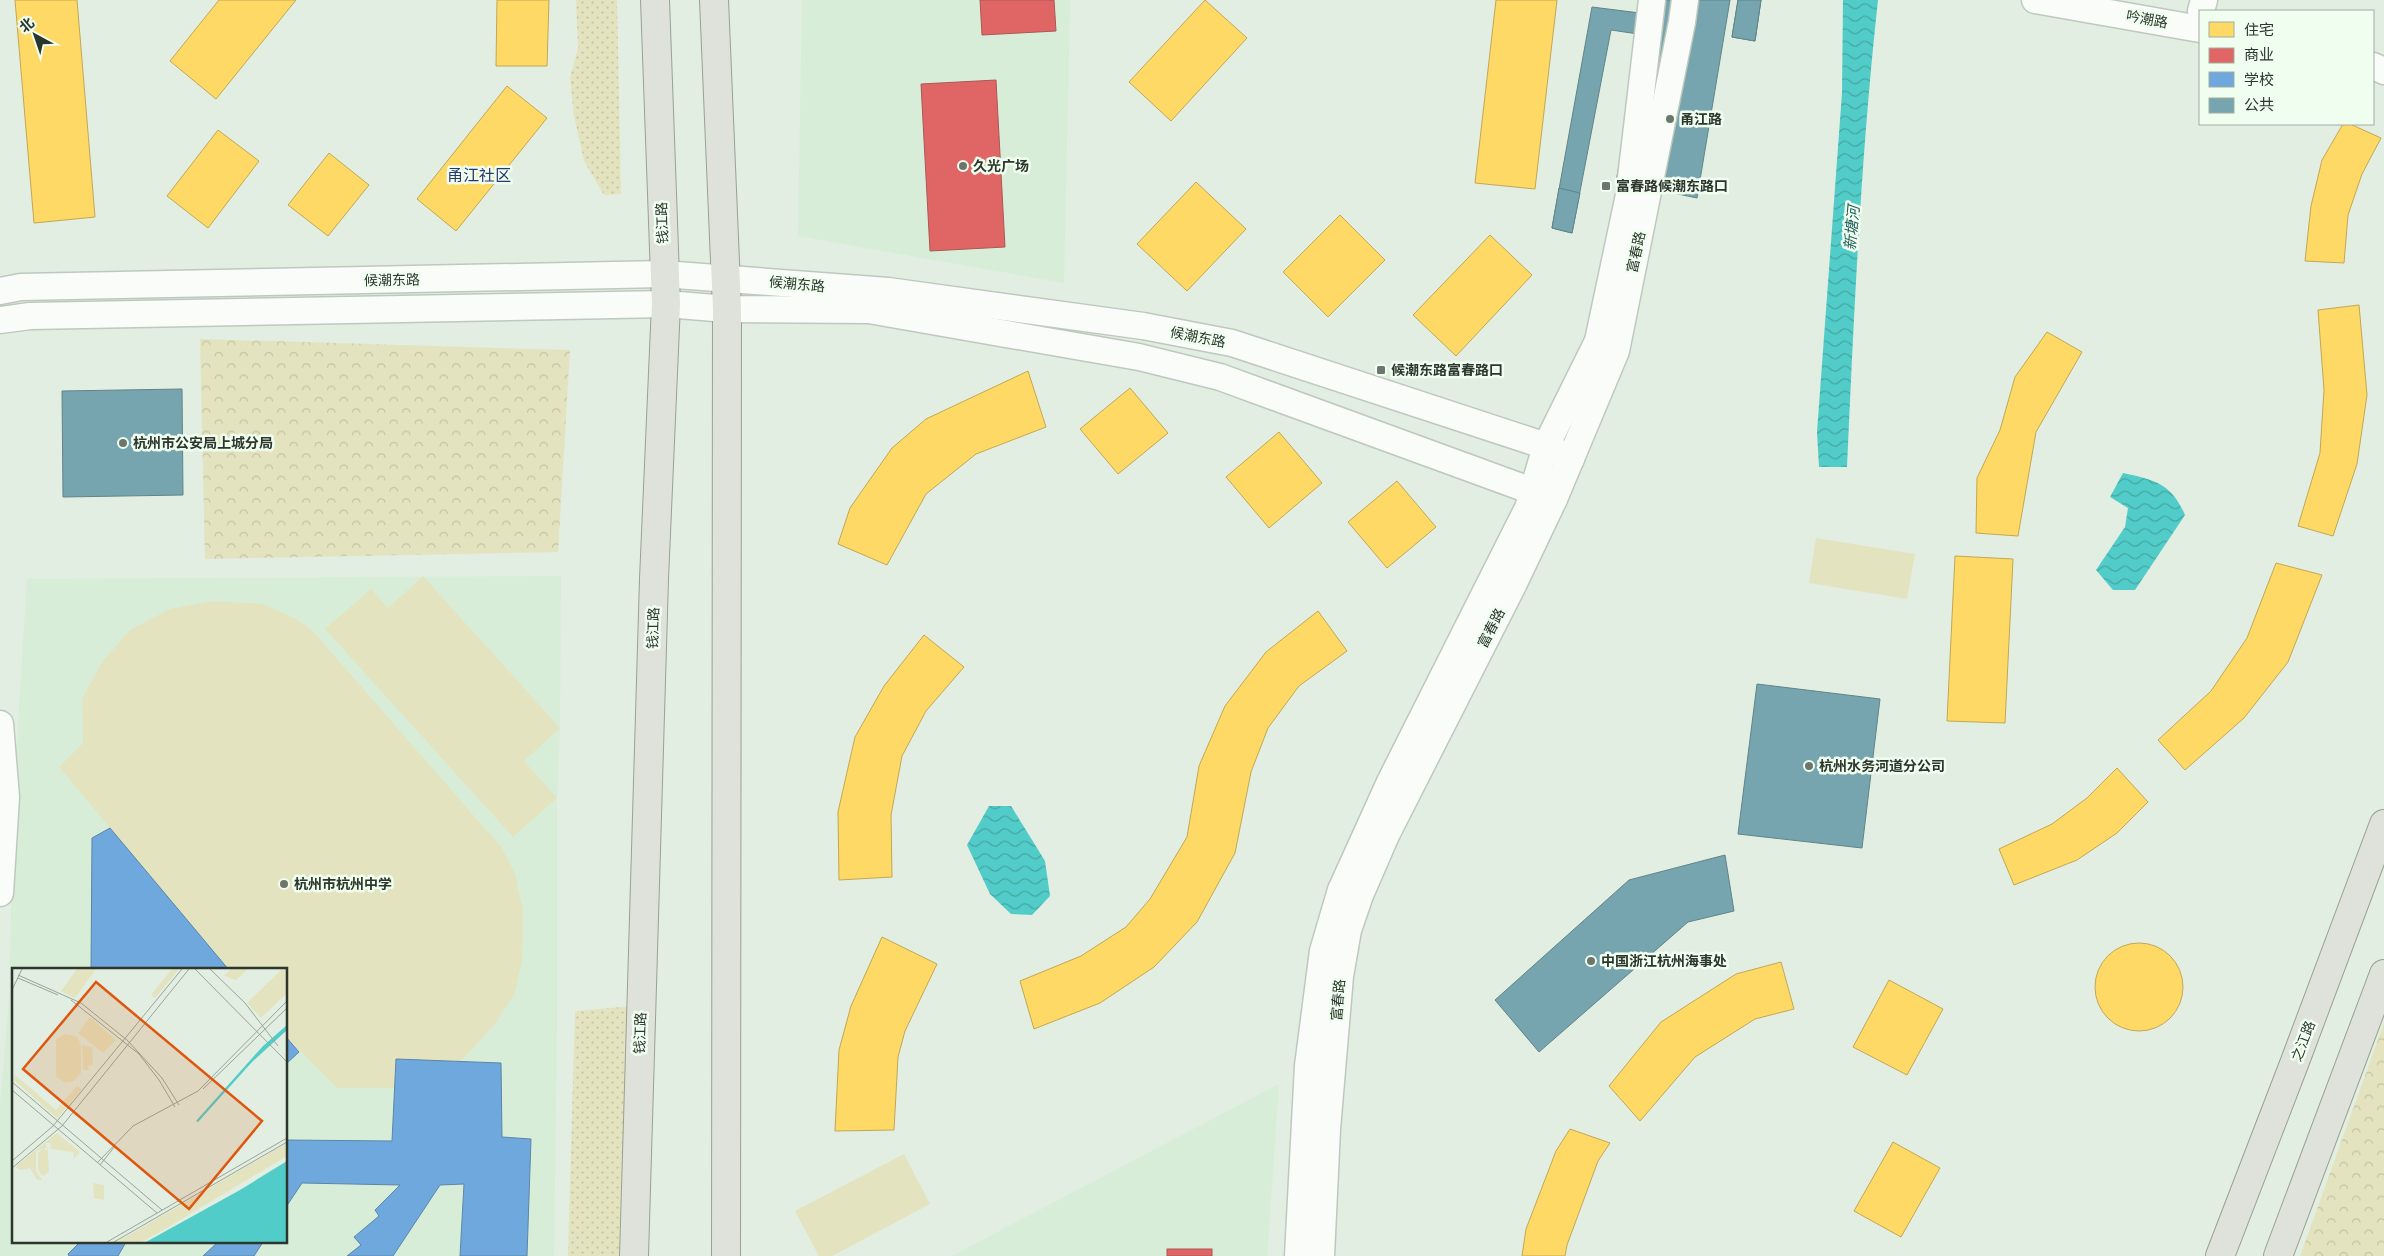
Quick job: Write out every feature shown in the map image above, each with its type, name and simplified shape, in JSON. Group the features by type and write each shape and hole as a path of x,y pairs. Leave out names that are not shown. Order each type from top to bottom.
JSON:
{"main road":[{"name":"钱江路","path":"634,1256 654,599 666,304 663,274 655,0"},
{"path":"714,0 727,309 726,1256"},
{"name":"之江路","path":"2220,1256 2384,824"},
{"path":"2278,1256 2384,974"}],"street":[{"name":"富春路","path":"1321,1256 1327,1130 1338,995 1348,930 1360,895 1386,835 1514,583 1543,496 1546,446 1598,341 1629,195 1652,0"},
{"name":"富春路","path":"1298,1256 1308,1066 1323,951 1341,890 1390,782 1528,508 1543,496 1571,459 1616,350 1685,0"},
{"name":"吟潮路","path":"2035,0 2199,20"},
{"name":"候潮东路","path":"0,291 21,287 663,274 898,292 1143,326 1232,343 1546,446 1571,459"},
{"name":"候潮东路","path":"0,320 50,316 666,304 727,309 869,310 1139,357 1220,377 1543,496"},
{"path":"0,724 6,797 0,893"}],"shaded area":[{"name":"久光广场","path":"802,0 1070,0 1064,283 798,236"},
{"name":"杭州市杭州中学","path":"561,576 560,728 557,798 554,1256 0,1256 0,1106 9,1001 14,791 27,579"},
{"path":"1279,1084 1267,1256 952,1256"}],"green space":[{"path":"576,0 617,0 621,194 604,195 584,161 574,116 570,78 578,48"},
{"path":"200,339 570,350 558,552 205,559"},
{"path":"1816,538 1915,554 1907,599 1809,583"},
{"path":"423,576 560,728 524,761 557,798 513,837 325,629 371,589 388,608"},
{"path":"214,601 263,604 296,619 312,630 501,847 515,873 523,911 522,961 515,993 495,1024 460,1062 395,1088 337,1088 288,1039 288,968 227,968 59,767 83,743 82,699 102,662 130,630 170,609"},
{"path":"634,1006 632,1256 568,1256 575,1011"},
{"path":"2384,1023 2384,1256 2300,1256"},
{"path":"904,1154 930,1204 832,1256 819,1256 795,1211"}],"water":[{"name":"新塘河","path":"1843,0 1878,0 1855,292 1847,467 1819,467 1817,432 1842,93"},
{"path":"2123,473 2153,481 2168,489 2180,504 2185,515 2135,590 2113,590 2096,570 2125,527 2128,508 2110,497"},
{"path":"989,806 1011,806 1045,861 1050,896 1032,915 1011,914 990,894 967,845"}],"building: 住宅":[{"path":"15,0 77,0 95,217 34,223"},
{"path":"219,0 296,0 216,99 170,61"},
{"path":"497,0 549,0 547,66 496,66"},
{"path":"1205,0 1247,38 1171,121 1129,82"},
{"path":"1496,0 1557,0 1535,189 1475,183"},
{"path":"507,86 547,118 456,231 417,199"},
{"path":"2342,125 2352,125 2381,138 2362,174 2348,215 2344,263 2305,261 2311,206 2322,160"},
{"path":"218,130 259,161 208,228 167,196"},
{"path":"329,153 369,185 328,236 288,205"},
{"path":"1196,182 1246,229 1187,291 1137,244"},
{"path":"1340,215 1385,260 1328,317 1283,272"},
{"path":"1490,235 1532,275 1456,356 1413,315"},
{"path":"2359,305 2367,395 2357,464 2333,536 2298,526 2320,453 2324,390 2318,310"},
{"path":"2047,332 2082,352 2036,432 2018,536 1976,533 1977,478 2000,430 2015,377"},
{"path":"1028,371 1046,427 976,454 926,494 887,565 838,544 850,508 892,448 926,419"},
{"path":"1130,388 1168,433 1118,474 1080,429"},
{"path":"1279,432 1322,483 1269,528 1226,477"},
{"path":"1397,481 1436,527 1387,568 1348,522"},
{"path":"1955,556 2013,559 2005,723 1947,721"},
{"path":"2276,563 2322,575 2288,662 2244,718 2185,770 2158,740 2211,691 2247,638"},
{"path":"1318,611 1347,651 1299,686 1268,728 1251,772 1235,853 1197,922 1154,967 1100,1003 1034,1029 1020,981 1081,956 1126,927 1150,899 1187,837 1199,766 1225,706 1266,652"},
{"path":"924,635 964,667 926,711 902,756 891,815 892,877 839,880 838,812 855,737 884,686"},
{"path":"2117,768 2148,802 2117,833 2077,860 2014,885 1999,849 2052,824 2087,798"},
{"path":"882,937 937,964 905,1031 898,1057 894,1130 835,1131 839,1050 851,1006"},
{"path":"2139,943 2156,946 2170,956 2180,970 2183,987 2180,1004 2170,1018 2156,1028 2139,1031 2122,1028 2108,1018 2098,1004 2095,987 2098,970 2108,956 2122,946"},
{"path":"1781,962 1794,1009 1755,1019 1695,1057 1640,1121 1609,1086 1661,1022 1736,974"},
{"path":"1889,980 1943,1009 1907,1075 1853,1047"},
{"path":"1570,1129 1610,1143 1598,1161 1567,1245 1565,1256 1522,1256 1526,1229 1556,1151"},
{"path":"1893,1142 1940,1168 1901,1237 1854,1211"}],"building: 商业":[{"path":"980,0 1054,0 1056,31 982,35"},
{"name":"久光广场","path":"996,80 1005,247 930,251 921,84"},
{"path":"1167,1249 1212,1249 1212,1256 1167,1256"}],"building: 学校":[{"path":"110,828 227,968 91,968 92,838"},
{"path":"288,1039 299,1052 288,1062"},
{"path":"396,1059 501,1063 502,1137 531,1139 527,1256 460,1256 464,1184 440,1185 393,1256 347,1256 361,1245 354,1237 379,1216 375,1210 400,1185 302,1183 288,1204 288,1140 392,1141"},
{"path":"78,1244 125,1244 118,1256 69,1256 68,1254"},
{"path":"216,1244 262,1244 254,1256 203,1256"}],"building: 公共":[{"name":"甬江路","path":"1651,0 1730,0 1697,198 1616,181 1645,35 1611,30 1572,233 1552,228 1592,7 1648,14"},
{"path":"1738,0 1761,0 1755,41 1732,37"},
{"path":"1738,0 1761,0 1755,41 1732,37"},
{"path":"1559,188 1580,193 1572,233 1552,228"},
{"name":"杭州市公安局上城分局","path":"182,389 183,495 63,497 62,391"},
{"name":"杭州水务河道分公司","path":"1757,684 1880,699 1862,848 1738,834"},
{"name":"中国浙江杭州海事处","path":"1725,855 1734,911 1688,922 1539,1052 1495,1000 1629,880"}],"place":[{"name":"甬江路","path":"1670,119"},
{"name":"久光广场","path":"963,166"},
{"name":"富春路候潮东路口","path":"1606,186"},
{"name":"候潮东路富春路口","path":"1381,370"},
{"name":"杭州市公安局上城分局","path":"123,443"},
{"name":"杭州水务河道分公司","path":"1809,766"},
{"name":"杭州市杭州中学","path":"284,884"},
{"name":"中国浙江杭州海事处","path":"1591,961"}],"district":[{"name":"甬江社区","path":"479,175"}]}
